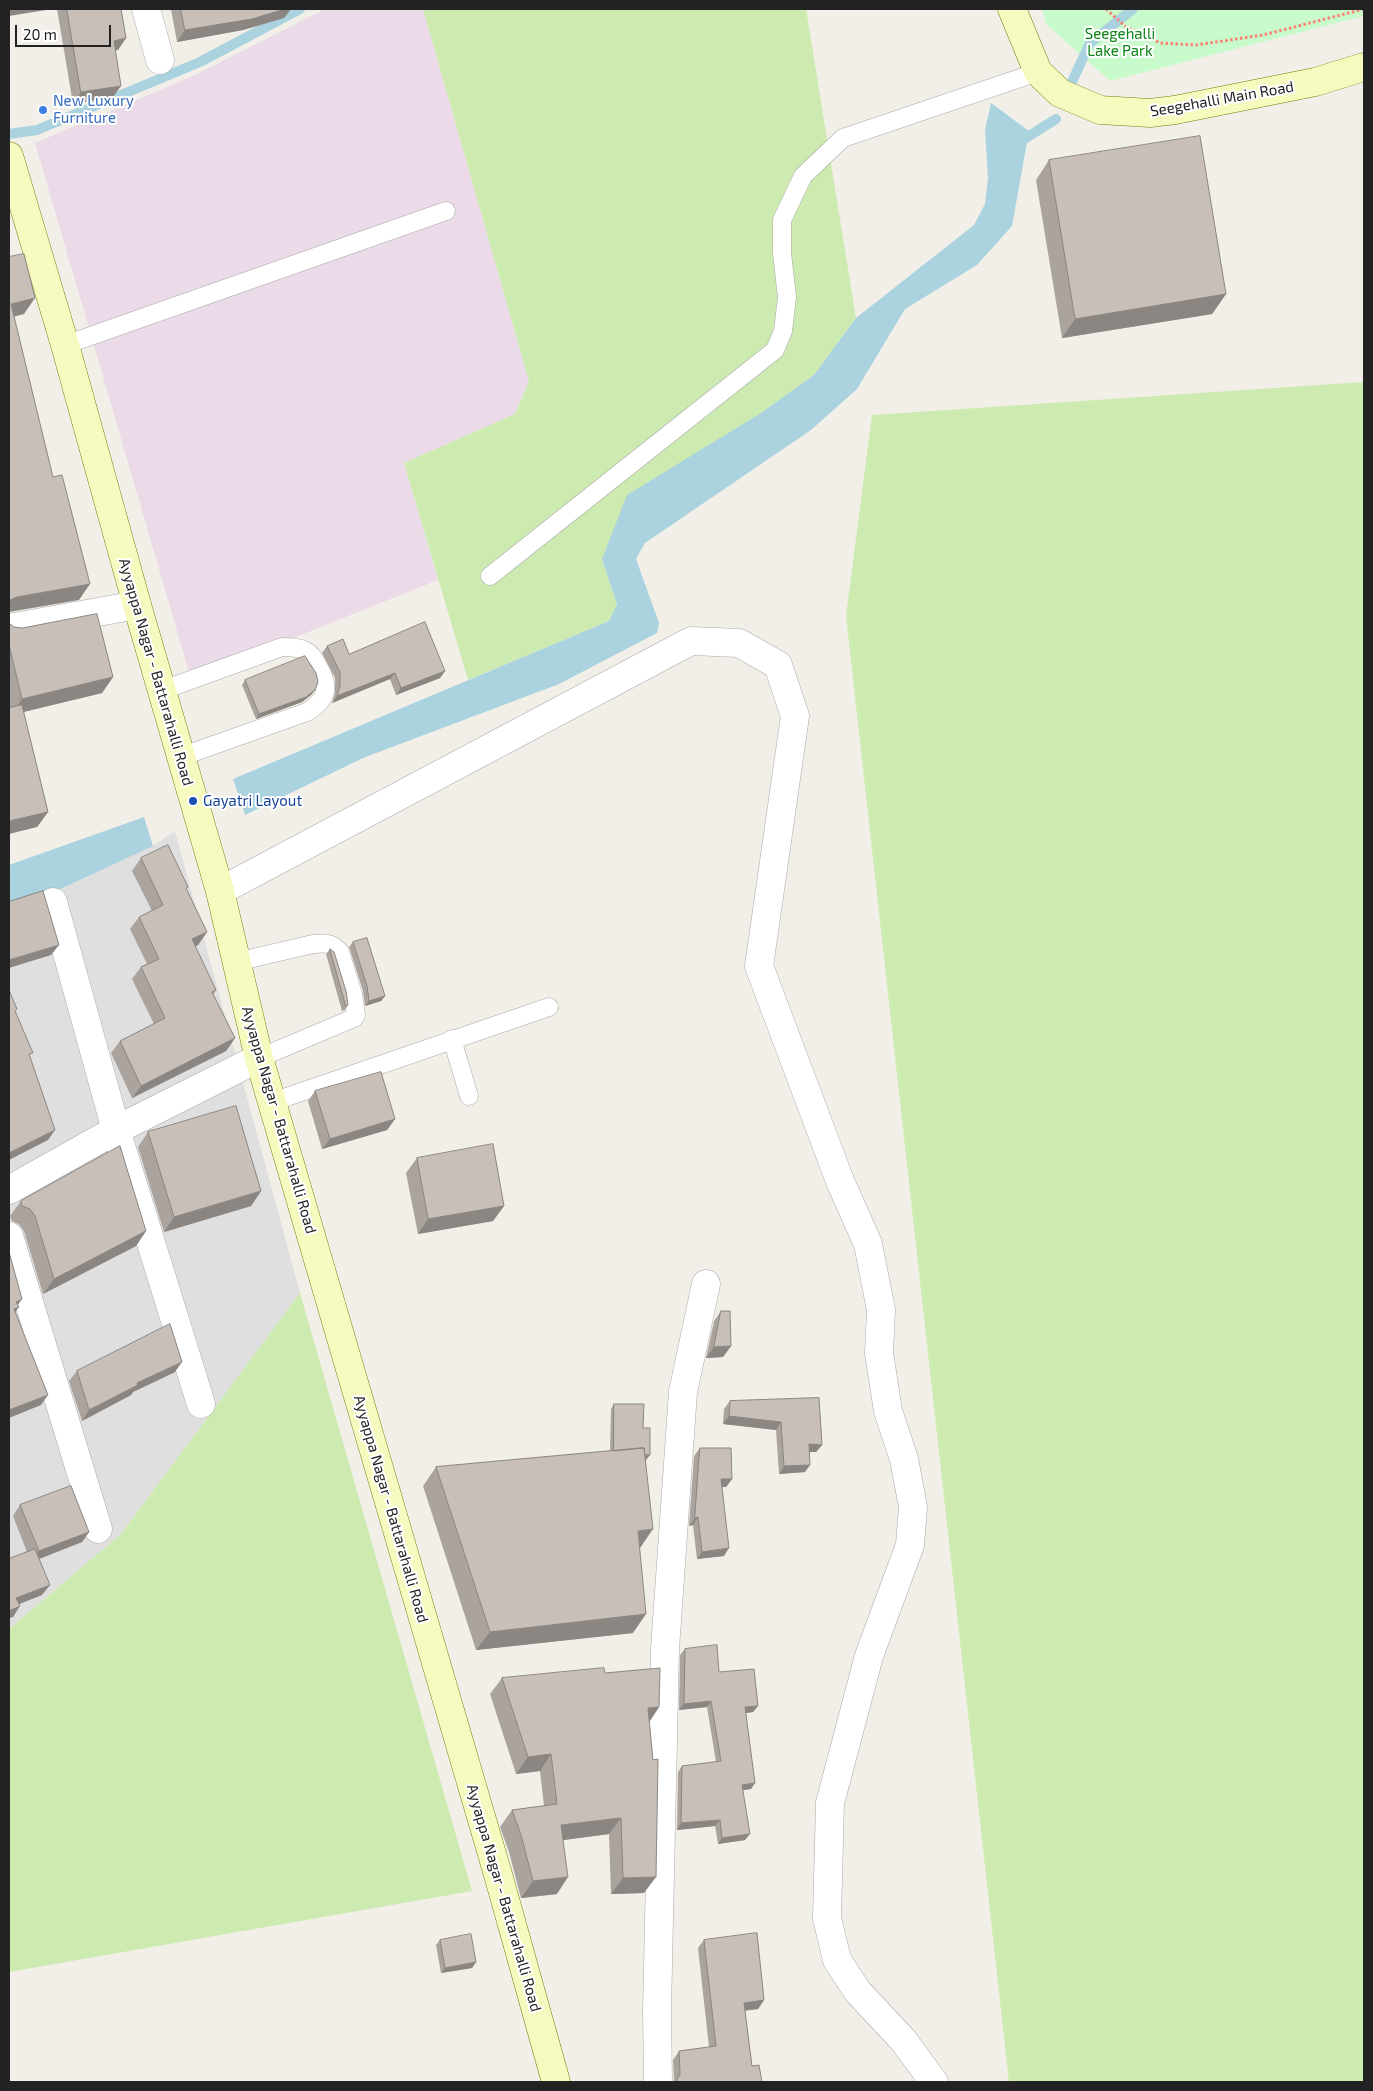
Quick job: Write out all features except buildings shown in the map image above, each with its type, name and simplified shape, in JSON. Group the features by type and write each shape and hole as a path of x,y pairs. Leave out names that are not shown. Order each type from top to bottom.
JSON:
{"main road":[{"name":"Seegehalli Main Road","path":"1012,9 1038,72 1060,93 1100,110 1150,113 1175,110 1306,84 1364,67"},
{"name":"Ayyappa Nagar - Battarahalli Road","path":"9,156 65,345 180,757 220,891 259,1058 499,1878 556,2082"}],"street":[{"path":"146,9 160,60"},
{"path":"9,628 137,605"},
{"path":"220,891 691,642 738,643 778,665 795,716 759,966 840,1181 868,1244 881,1310 879,1353 888,1411 904,1459 913,1508 910,1545 869,1656 830,1803 827,1918 837,1960 858,1992 903,2040 934,2082"},
{"path":"53,902 116,1130 201,1404"},
{"path":"9,1190 116,1130 259,1058"},
{"path":"9,1236 98,1529"},
{"path":"658,2082 665,1649 683,1392 706,1284"}],"lane":[{"path":"490,576 775,350 783,331 787,297 782,253 782,220 803,176 843,138 1038,72"},
{"path":"65,345 446,211"},
{"path":"162,690 282,647 296,647 307,651 315,660 326,684 323,699 318,705 307,712 180,757"},
{"path":"236,962 313,944 325,943 334,946 340,952 356,1004 357,1011 354,1018 259,1058"},
{"path":"272,1102 549,1007"},
{"path":"452,1039 469,1096"}],"path":[{"path":"1106,9 1126,27 1160,43 1196,45 1263,35 1364,9"}],"shaded area":[{"path":"325,9 423,9 529,381 515,414 404,463 438,580 191,679 35,143 195,75"},
{"path":"175,831 300,1293 121,1534 9,1629 9,907 52,893 153,846"}],"green space":[{"path":"423,9 806,9 856,318 814,375 761,413 602,559 617,604 609,621 468,680 404,463 515,414 529,381"},
{"name":"Seegehalli Lake Park","path":"1042,9 1364,9 1364,16 1110,81 1046,24"},
{"path":"1364,382 1364,2082 1009,2082 846,616 872,415"},
{"path":"300,1293 472,1891 9,1972 9,1629 121,1534"}],"water":[{"path":"991,103 1029,131 1012,226 977,265 905,309 857,389 811,430 645,543 636,559 659,623 657,633 559,684 363,758 245,815 233,779 609,621 617,604 602,559 627,495 761,413 814,375 856,318 974,225 985,204 988,178 985,130"},
{"path":"144,817 153,846 52,893 9,907 9,865"}],"waterway":[{"path":"9,134 37,130 200,62 300,9"},
{"path":"1070,86 1090,43 1133,9"},
{"path":"1020,146 1021,141 1056,119"}],"place":[{"name":"New Luxury Furniture","path":"43,110"},
{"name":"Gayatri Layout","path":"193,801"}]}
